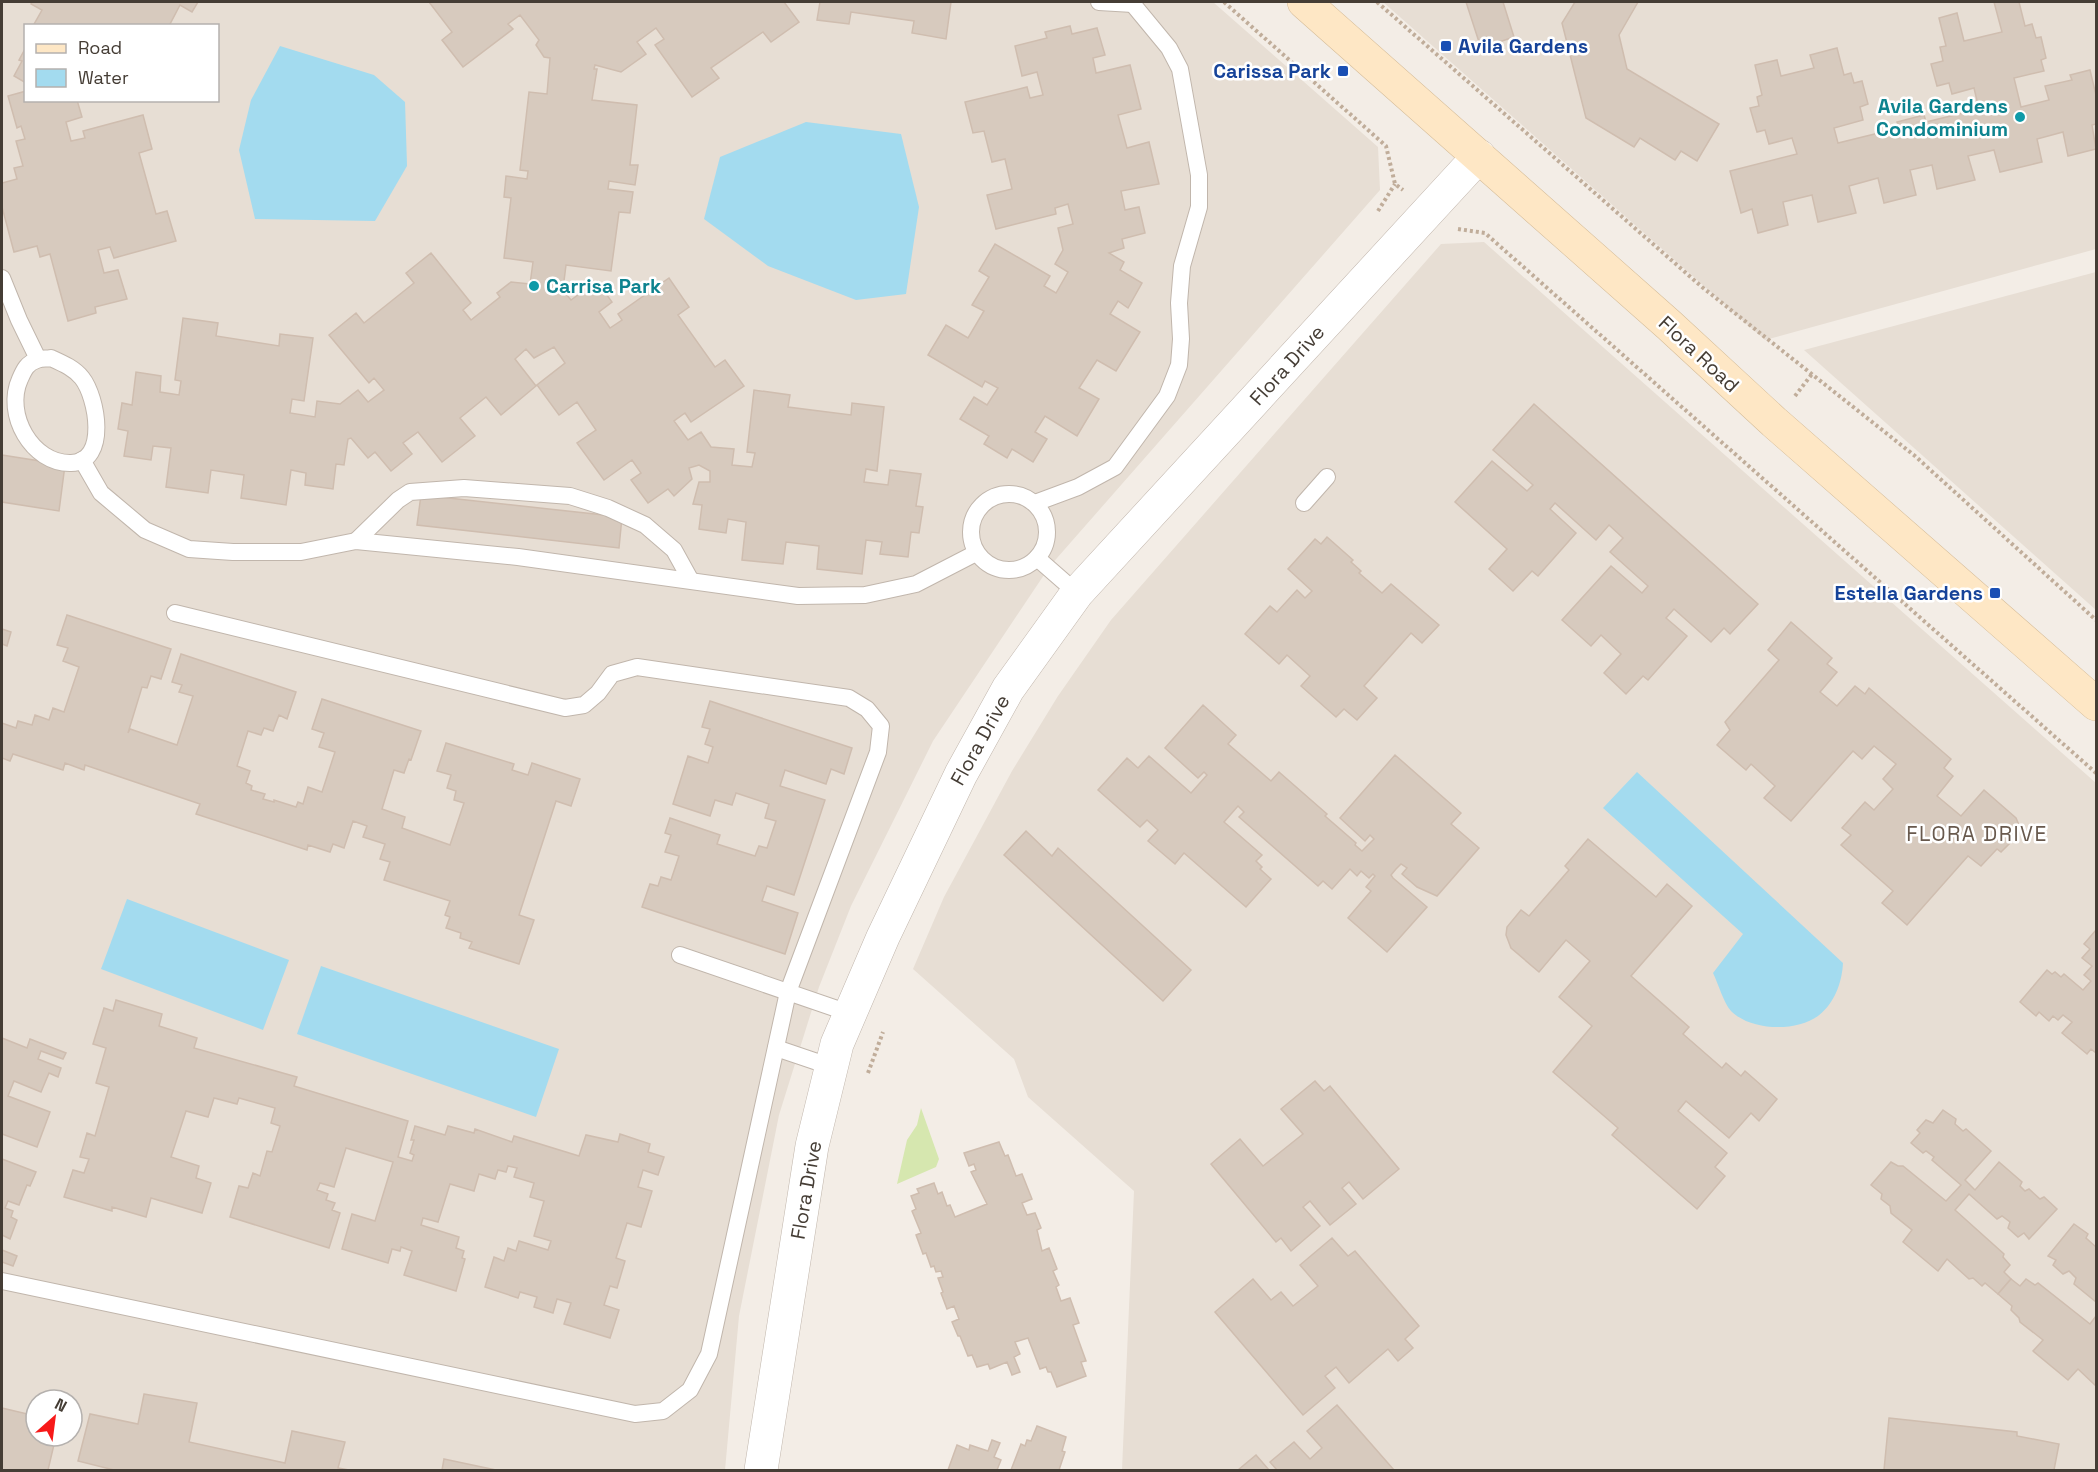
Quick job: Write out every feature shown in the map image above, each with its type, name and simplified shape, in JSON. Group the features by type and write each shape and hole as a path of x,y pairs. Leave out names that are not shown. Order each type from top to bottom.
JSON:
{"street":[{"name":"Flora Road","path":"1304,2 1774,422 2097,704"},
{"name":"Flora Drive","path":"761,1470 812,1146 837,1044 883,937 961,774 1008,689 1077,593 1479,156"}],"lane":[{"path":"1035,503 1078,487 1115,467 1167,396 1179,365 1181,339 1179,303 1182,266 1199,207 1199,175 1180,69 1169,48 1132,3 1099,2"},
{"path":"2,278 18,320 38,359"},
{"path":"51,358 66,364 81,377 91,393 96,409 97,431 91,450 82,460 71,463 52,459 33,447 21,428 15,405 17,385 25,368 38,359 51,358"},
{"path":"82,460 101,493 128,516 145,530 189,549 233,552 302,552 356,541 518,557 690,579 798,596 865,595 916,584 976,553"},
{"path":"1304,502 1327,477"},
{"path":"356,541 398,500 410,492 464,488 570,496 608,508 645,525 674,550 690,579"},
{"path":"1006,493 1022,495 1035,503 1044,516 1048,531 1045,546 1037,558 1023,568 1006,570 989,565 976,553 970,538 971,522 978,508 990,498 1006,493"},
{"path":"1037,558 1077,593"},
{"path":"2,1281 635,1414 663,1411 690,1390 709,1353 789,992 878,752 881,726 867,709 849,698 637,667 612,674 598,693 584,705 565,708 175,613"},
{"path":"680,955 849,1013"},
{"path":"776,1048 832,1067"}],"path":[{"path":"1224,2 1386,146 1395,184 1452,227 1485,233 2097,773"},
{"path":"1377,2 1702,287 1915,456 2097,620"},
{"path":"866,1080 884,1029"}],"shaded area":[{"path":"2,2 1213,2 1378,147 1380,190 1050,566 933,741 851,906 819,987 779,1115 739,1316 725,1470 2,1470"},
{"name":"Avila Gardens","path":"1383,2 2096,2 2096,249 1765,340"},
{"path":"1484,242 2096,783 2096,1470 1122,1470 1134,1191 1028,1097 1014,1059 913,969 944,897 1012,771 1058,696 1111,620 1441,244"},
{"name":"Estella Gardens","path":"2096,272 2096,610 1804,350"}],"green space":[{"path":"921,1108 939,1159 936,1167 897,1184 907,1140 917,1125"}],"water":[{"path":"280,46 374,75 405,102 407,166 375,221 255,219 239,150 251,100"},
{"path":"806,122 901,134 919,207 906,294 856,300 768,266 704,219 720,157"},
{"path":"1637,772 1843,963 1837,992 1818,1016 1798,1025 1762,1026 1740,1018 1728,1008 1713,973 1743,934 1603,808"},
{"path":"127,899 289,960 263,1030 101,969"},
{"path":"321,966 559,1049 536,1117 297,1034"}],"building":[{"path":"32,2 198,2 192,12 180,5 170,24 34,24 42,10 31,4"},
{"name":"Carrisa Park","path":"429,2 784,2 799,22 771,42 763,32 711,68 719,78 692,97 655,45 664,39 656,28 637,42 646,54 621,72 595,65 594,69 597,69 592,100 637,105 630,165 638,165 635,185 609,181 608,189 633,192 630,213 619,212 611,271 566,265 563,289 570,289 566,294 571,300 597,281 612,302 599,312 610,328 622,320 618,314 669,278 689,307 678,315 715,367 725,360 744,386 691,422 685,413 674,421 688,440 701,432 711,447 734,449 732,465 752,467 755,453 747,452 754,390 790,395 788,407 851,415 852,403 884,407 877,471 866,469 864,482 888,485 890,470 921,474 916,506 923,507 919,533 911,532 908,557 880,554 882,542 866,540 862,574 817,569 819,546 786,542 783,564 742,560 746,522 728,519 726,533 699,529 702,505 693,504 699,482 710,482 710,471 699,465 689,468 692,479 674,496 668,489 648,503 631,480 641,473 632,460 604,480 577,443 596,430 577,402 559,415 537,385 565,363 554,347 534,358 526,349 515,359 536,386 501,415 486,397 460,418 475,436 442,462 418,432 403,443 412,454 391,471 375,452 368,458 351,438 348,439 344,465 336,464 333,489 305,485 306,473 291,470 286,505 241,498 244,475 211,470 208,493 166,487 171,448 153,446 151,460 124,456 128,431 118,429 122,403 132,405 136,372 161,376 160,392 179,395 181,381 175,380 183,318 218,323 216,336 279,346 280,334 313,338 304,401 292,399 290,413 315,417 317,401 340,404 358,390 368,402 384,390 374,378 369,383 329,335 356,313 364,323 414,283 406,273 431,253 471,303 463,310 471,320 500,297 497,293 511,282 530,284 533,262 504,258 511,198 504,197 506,176 527,179 528,171 520,170 529,92 547,94 550,58 544,57 536,45 539,40 520,15 508,24 513,29 463,67 442,40 452,32"},
{"path":"820,2 951,2 946,39 912,33 914,21 851,12 849,24 817,20"},
{"path":"1466,2 1503,2 1514,37 1481,48"},
{"path":"1575,2 1638,2 1619,35 1627,69 1719,124 1697,161 1681,151 1675,160 1640,138 1634,147 1586,118 1562,23"},
{"name":"Avila Gardens Condominium","path":"1994,2 2019,2 2025,26 2032,24 2036,38 2041,37 2046,58 2041,60 2044,71 2014,78 2021,107 2049,100 2045,86 2072,80 2070,75 2090,70 2096,95 2096,124 2092,125 2096,149 2068,156 2063,132 2037,139 2042,162 2000,172 1994,150 1968,156 1975,180 1937,189 1932,165 1910,170 1916,195 1884,203 1878,178 1849,186 1856,213 1818,222 1812,195 1783,202 1788,225 1758,233 1752,209 1741,213 1730,171 1797,154 1792,138 1769,144 1765,130 1757,132 1750,108 1759,106 1757,97 1762,95 1755,65 1777,60 1781,76 1814,68 1810,55 1837,48 1844,75 1851,73 1854,83 1862,81 1868,104 1860,107 1863,120 1834,128 1838,143 1899,128 1897,122 1924,115 1926,122 1979,109 1974,88 1952,94 1949,83 1937,86 1931,64 1943,61 1940,47 1946,46 1939,18 1957,13 1964,41 2002,32"},
{"path":"1070,26 1072,34 1097,28 1105,55 1093,58 1096,73 1130,65 1141,109 1118,115 1127,148 1149,142 1159,184 1121,191 1125,210 1139,207 1145,233 1122,239 1124,248 1109,253 1124,262 1120,270 1142,283 1128,308 1118,301 1110,314 1140,332 1116,371 1097,360 1079,388 1099,399 1077,436 1045,416 1035,432 1047,439 1033,462 1012,449 1007,458 984,444 989,436 960,419 974,397 987,405 998,388 985,381 982,387 928,355 946,325 968,338 984,311 972,305 989,277 979,271 995,244 1050,276 1044,286 1056,293 1068,272 1055,264 1063,250 1058,228 1073,224 1068,204 1055,208 1056,214 996,229 987,195 1012,189 1005,159 992,162 984,131 973,133 965,102 1027,87 1030,98 1043,95 1037,72 1022,76 1015,46 1047,38 1045,32"},
{"path":"24,51 24,82 14,76 22,61 19,60"},
{"path":"24,92 24,102 78,102 82,117 66,122 71,141 85,138 83,131 143,115 152,149 139,153 156,214 167,211 176,241 114,258 110,247 98,250 104,273 118,270 127,299 95,307 96,313 68,321 50,254 40,257 37,246 14,252 2,207 2,183 17,179 14,168 23,166 16,141 25,139 21,126 17,128 8,96"},
{"path":"1534,404 1758,604 1730,634 1724,628 1711,642 1674,609 1666,618 1687,636 1648,680 1643,676 1626,694 1604,673 1621,654 1601,635 1591,646 1562,620 1611,566 1642,593 1648,586 1610,552 1623,538 1609,525 1596,540 1555,503 1550,509 1576,533 1538,576 1532,571 1513,591 1489,569 1507,549 1455,502 1492,461 1527,491 1533,485 1493,450"},
{"path":"2,455 65,465 59,511 2,502"},
{"path":"421,495 622,517 619,548 417,525"},
{"path":"1327,537 1353,560 1351,562 1361,571 1359,573 1382,593 1391,584 1439,625 1422,643 1411,633 1364,686 1377,698 1357,720 1344,709 1336,717 1301,686 1310,676 1287,655 1279,664 1245,634 1270,606 1277,612 1297,590 1305,598 1312,591 1288,569 1315,539 1321,544"},
{"path":"67,615 171,649 161,679 151,676 147,688 142,687 128,733 130,729 177,745 193,696 179,692 182,685 172,682 181,654 296,692 287,719 279,715 273,731 264,728 261,735 248,731 237,766 250,771 246,783 252,786 251,790 265,794 263,799 296,807 298,802 303,804 308,787 322,792 335,752 319,747 324,733 312,729 322,699 421,731 404,773 394,770 382,809 405,817 402,828 450,845 464,803 454,800 456,791 447,788 451,775 437,771 446,743 514,764 512,770 528,775 532,763 580,779 571,806 556,801 519,915 534,920 519,964 469,948 472,942 460,938 461,933 446,928 450,917 445,915 450,901 384,880 390,862 380,859 385,844 363,837 367,826 353,821 344,848 333,844 330,852 308,845 307,850 196,814 200,804 85,765 84,770 65,763 63,770 13,754 10,761 2,758 2,723 16,728 18,721 32,725 35,715 49,720 53,708 64,712 79,667 63,661 68,648 57,645"},
{"path":"1791,622 1832,658 1827,664 1837,672 1820,692 1837,706 1855,686 1865,694 1869,688 1951,759 1944,768 1953,776 1937,796 1961,816 1984,790 2016,818 2019,825 2014,839 2001,852 1997,849 1981,866 1968,856 1907,925 1882,903 1893,891 1841,845 1851,835 1842,828 1865,802 1874,810 1893,789 1883,779 1896,764 1874,746 1862,759 1853,751 1791,821 1764,798 1775,786 1751,764 1746,770 1717,745 1730,730 1725,722 1779,660 1768,650"},
{"path":"2,629 11,632 7,646 2,644"},
{"path":"710,701 852,748 844,774 831,769 826,784 785,770 780,786 825,800 794,895 767,886 762,901 798,913 785,954 642,907 650,884 658,886 661,877 671,880 679,856 665,852 671,835 665,833 670,818 720,835 717,844 755,856 759,846 767,848 776,821 765,818 769,804 736,793 732,805 715,800 710,816 673,804 688,756 708,763 713,747 705,744 710,729 702,727"},
{"path":"1203,705 1236,735 1228,744 1271,781 1279,772 1327,814 1325,816 1362,851 1374,839 1370,835 1365,841 1340,818 1395,755 1461,813 1451,824 1479,848 1437,896 1417,887 1402,874 1407,868 1401,864 1396,869 1391,875 1393,878 1427,907 1387,952 1348,918 1371,891 1366,887 1375,876 1373,874 1369,878 1361,871 1357,876 1350,869 1332,889 1323,881 1318,886 1239,817 1244,812 1238,806 1224,822 1262,855 1256,861 1262,867 1260,869 1271,879 1246,907 1184,853 1175,864 1148,841 1158,830 1147,820 1140,827 1098,790 1127,758 1138,768 1149,756 1191,793 1207,775 1204,772 1198,778 1165,748"},
{"path":"1026,831 1052,856 1058,848 1191,970 1163,1001 1004,855"},
{"path":"1588,839 1656,897 1667,884 1692,906 1631,976 1689,1027 1683,1034 1722,1068 1726,1063 1741,1076 1745,1071 1777,1099 1759,1121 1751,1113 1729,1138 1686,1101 1678,1111 1727,1153 1715,1167 1725,1176 1697,1209 1612,1135 1618,1128 1553,1072 1592,1026 1559,997 1590,961 1566,940 1539,972 1511,948 1506,935 1507,927 1521,910 1529,916 1569,870 1565,866"},
{"path":"2096,930 2096,1053 2091,1049 2087,1054 2062,1033 2072,1022 2063,1015 2058,1020 2053,1016 2049,1021 2039,1012 2036,1016 2020,1002 2047,970 2061,977 2064,974 2083,990 2091,981 2084,975 2092,966 2082,958 2090,949 2084,944"},
{"path":"116,1000 162,1014 159,1026 197,1038 194,1048 297,1077 294,1086 408,1121 398,1157 412,1161 414,1155 410,1153 414,1140 411,1140 415,1126 445,1135 448,1126 474,1133 475,1129 512,1142 514,1136 579,1156 586,1135 618,1142 620,1134 650,1144 648,1152 664,1157 658,1175 643,1170 638,1187 652,1191 641,1227 627,1223 616,1258 625,1261 617,1288 610,1286 604,1305 619,1310 610,1338 564,1324 571,1303 557,1299 553,1313 534,1307 537,1297 520,1292 518,1298 485,1287 494,1257 504,1261 508,1248 516,1251 519,1241 548,1250 551,1241 534,1236 544,1201 530,1197 534,1183 514,1177 517,1168 508,1166 506,1172 498,1170 495,1179 479,1174 474,1191 450,1184 438,1222 423,1218 421,1225 459,1237 456,1248 464,1251 462,1258 465,1259 456,1291 404,1275 412,1251 401,1247 400,1251 392,1249 388,1263 342,1249 352,1214 375,1221 393,1162 346,1148 334,1187 320,1183 317,1190 328,1194 326,1200 335,1203 332,1210 340,1213 329,1248 230,1217 239,1186 248,1188 253,1173 260,1176 267,1151 272,1152 280,1126 271,1123 275,1108 239,1098 237,1104 214,1098 208,1117 186,1111 171,1157 199,1166 196,1178 211,1183 202,1213 151,1198 146,1217 112,1207 112,1211 64,1197 73,1170 84,1173 89,1159 80,1157 87,1133 95,1136 109,1087 96,1083 106,1048 93,1044 104,1008 113,1011"},
{"path":"2,1038 27,1048 30,1039 66,1053 63,1059 41,1051 38,1059 61,1068 58,1077 49,1073 41,1092 14,1081 8,1096 50,1112 37,1147 2,1134"},
{"path":"1315,1081 1324,1091 1330,1086 1399,1169 1363,1199 1349,1182 1342,1188 1356,1204 1330,1225 1310,1201 1303,1207 1320,1226 1291,1251 1281,1238 1276,1242 1211,1164 1240,1139 1263,1166 1303,1134 1281,1109"},
{"path":"1943,1110 1956,1119 1955,1124 1963,1131 1966,1129 1991,1151 1965,1180 1975,1190 1999,1162 2022,1182 2020,1186 2025,1191 2029,1189 2040,1199 2044,1197 2057,1209 2029,1239 2024,1233 2018,1237 2008,1228 2010,1222 2002,1216 1997,1219 1969,1194 1955,1210 2004,1254 2003,1257 2010,1265 2004,1272 2011,1279 1998,1294 1985,1283 1982,1286 1973,1278 1969,1279 1947,1259 1938,1271 1903,1242 1912,1230 1891,1213 1890,1206 1881,1199 1882,1194 1871,1185 1891,1162 1903,1166 1946,1201 1961,1185 1932,1160 1934,1157 1926,1151 1923,1153 1911,1143 1920,1133 1917,1130 1926,1120 1933,1123"},
{"path":"999,1142 1005,1156 1008,1155 1016,1176 1022,1174 1032,1199 1022,1203 1027,1215 1035,1213 1041,1228 1037,1230 1042,1251 1049,1248 1057,1269 1053,1271 1059,1285 1056,1287 1061,1301 1070,1298 1079,1323 1073,1325 1086,1361 1081,1362 1086,1376 1057,1387 1051,1372 1048,1372 1046,1367 1040,1369 1028,1338 1015,1342 1020,1354 1014,1357 1020,1372 1012,1375 1007,1362 990,1369 988,1364 977,1367 972,1355 968,1356 952,1322 959,1319 954,1306 947,1309 941,1293 943,1292 938,1278 943,1277 941,1271 936,1272 934,1266 931,1267 916,1235 921,1233 912,1211 916,1209 911,1196 919,1193 917,1189 934,1183 938,1194 942,1192 947,1206 950,1205 955,1217 987,1204 971,1172 976,1170 974,1164 969,1166 964,1153"},
{"path":"2,1159 36,1172 30,1186 27,1185 19,1205 8,1201 5,1208 13,1211 11,1217 17,1220 10,1239 2,1235"},
{"path":"2074,1224 2088,1234 2086,1238 2096,1247 2096,1302 2074,1284 2076,1278 2069,1271 2063,1274 2053,1265 2056,1260 2048,1256"},
{"path":"1332,1238 1348,1256 1355,1251 1419,1326 1405,1339 1413,1348 1398,1361 1388,1349 1349,1383 1336,1367 1325,1376 1335,1388 1303,1415 1215,1312 1253,1279 1271,1300 1281,1292 1293,1306 1318,1286 1300,1265"},
{"path":"2,1250 17,1256 13,1266 2,1262"},
{"path":"2011,1279 2020,1286 2026,1279 2035,1285 2038,1283 2090,1324 2096,1316 2096,1386 2078,1369 2068,1380 2033,1351 2043,1340 2020,1322 2011,1310 2012,1306 1998,1294"},
{"path":"144,1394 197,1403 189,1442 285,1463 292,1431 345,1442 338,1468 349,1470 114,1470 78,1461 81,1448 84,1448 84,1438 90,1414 138,1424"},
{"path":"1337,1405 1394,1470 1277,1470 1270,1462 1294,1442 1310,1459 1322,1448 1307,1431"},
{"path":"2,1408 24,1413 24,1448 53,1448 48,1470 2,1470"},
{"path":"1889,1418 2017,1432 2017,1436 2059,1444 2054,1470 1884,1470"},
{"path":"1037,1426 1066,1437 1062,1451 1065,1452 1059,1470 1011,1470 1021,1444 1025,1446 1027,1440 1031,1441"},
{"path":"992,1440 1000,1443 994,1457 1001,1460 997,1470 948,1470 957,1445 969,1450 970,1445 988,1451"},
{"path":"1256,1455 1269,1470 1238,1470"},
{"path":"444,1459 496,1470 442,1470"}],"place":[{"name":"Avila Gardens","path":"1446,46"},
{"name":"Carissa Park","path":"1343,71"},
{"name":"Avila Gardens Condominium","path":"2020,117"},
{"name":"Carrisa Park","path":"534,286"},
{"name":"Estella Gardens","path":"1995,593"}],"district":[{"name":"FLORA DRIVE","path":"1977,833"}]}
